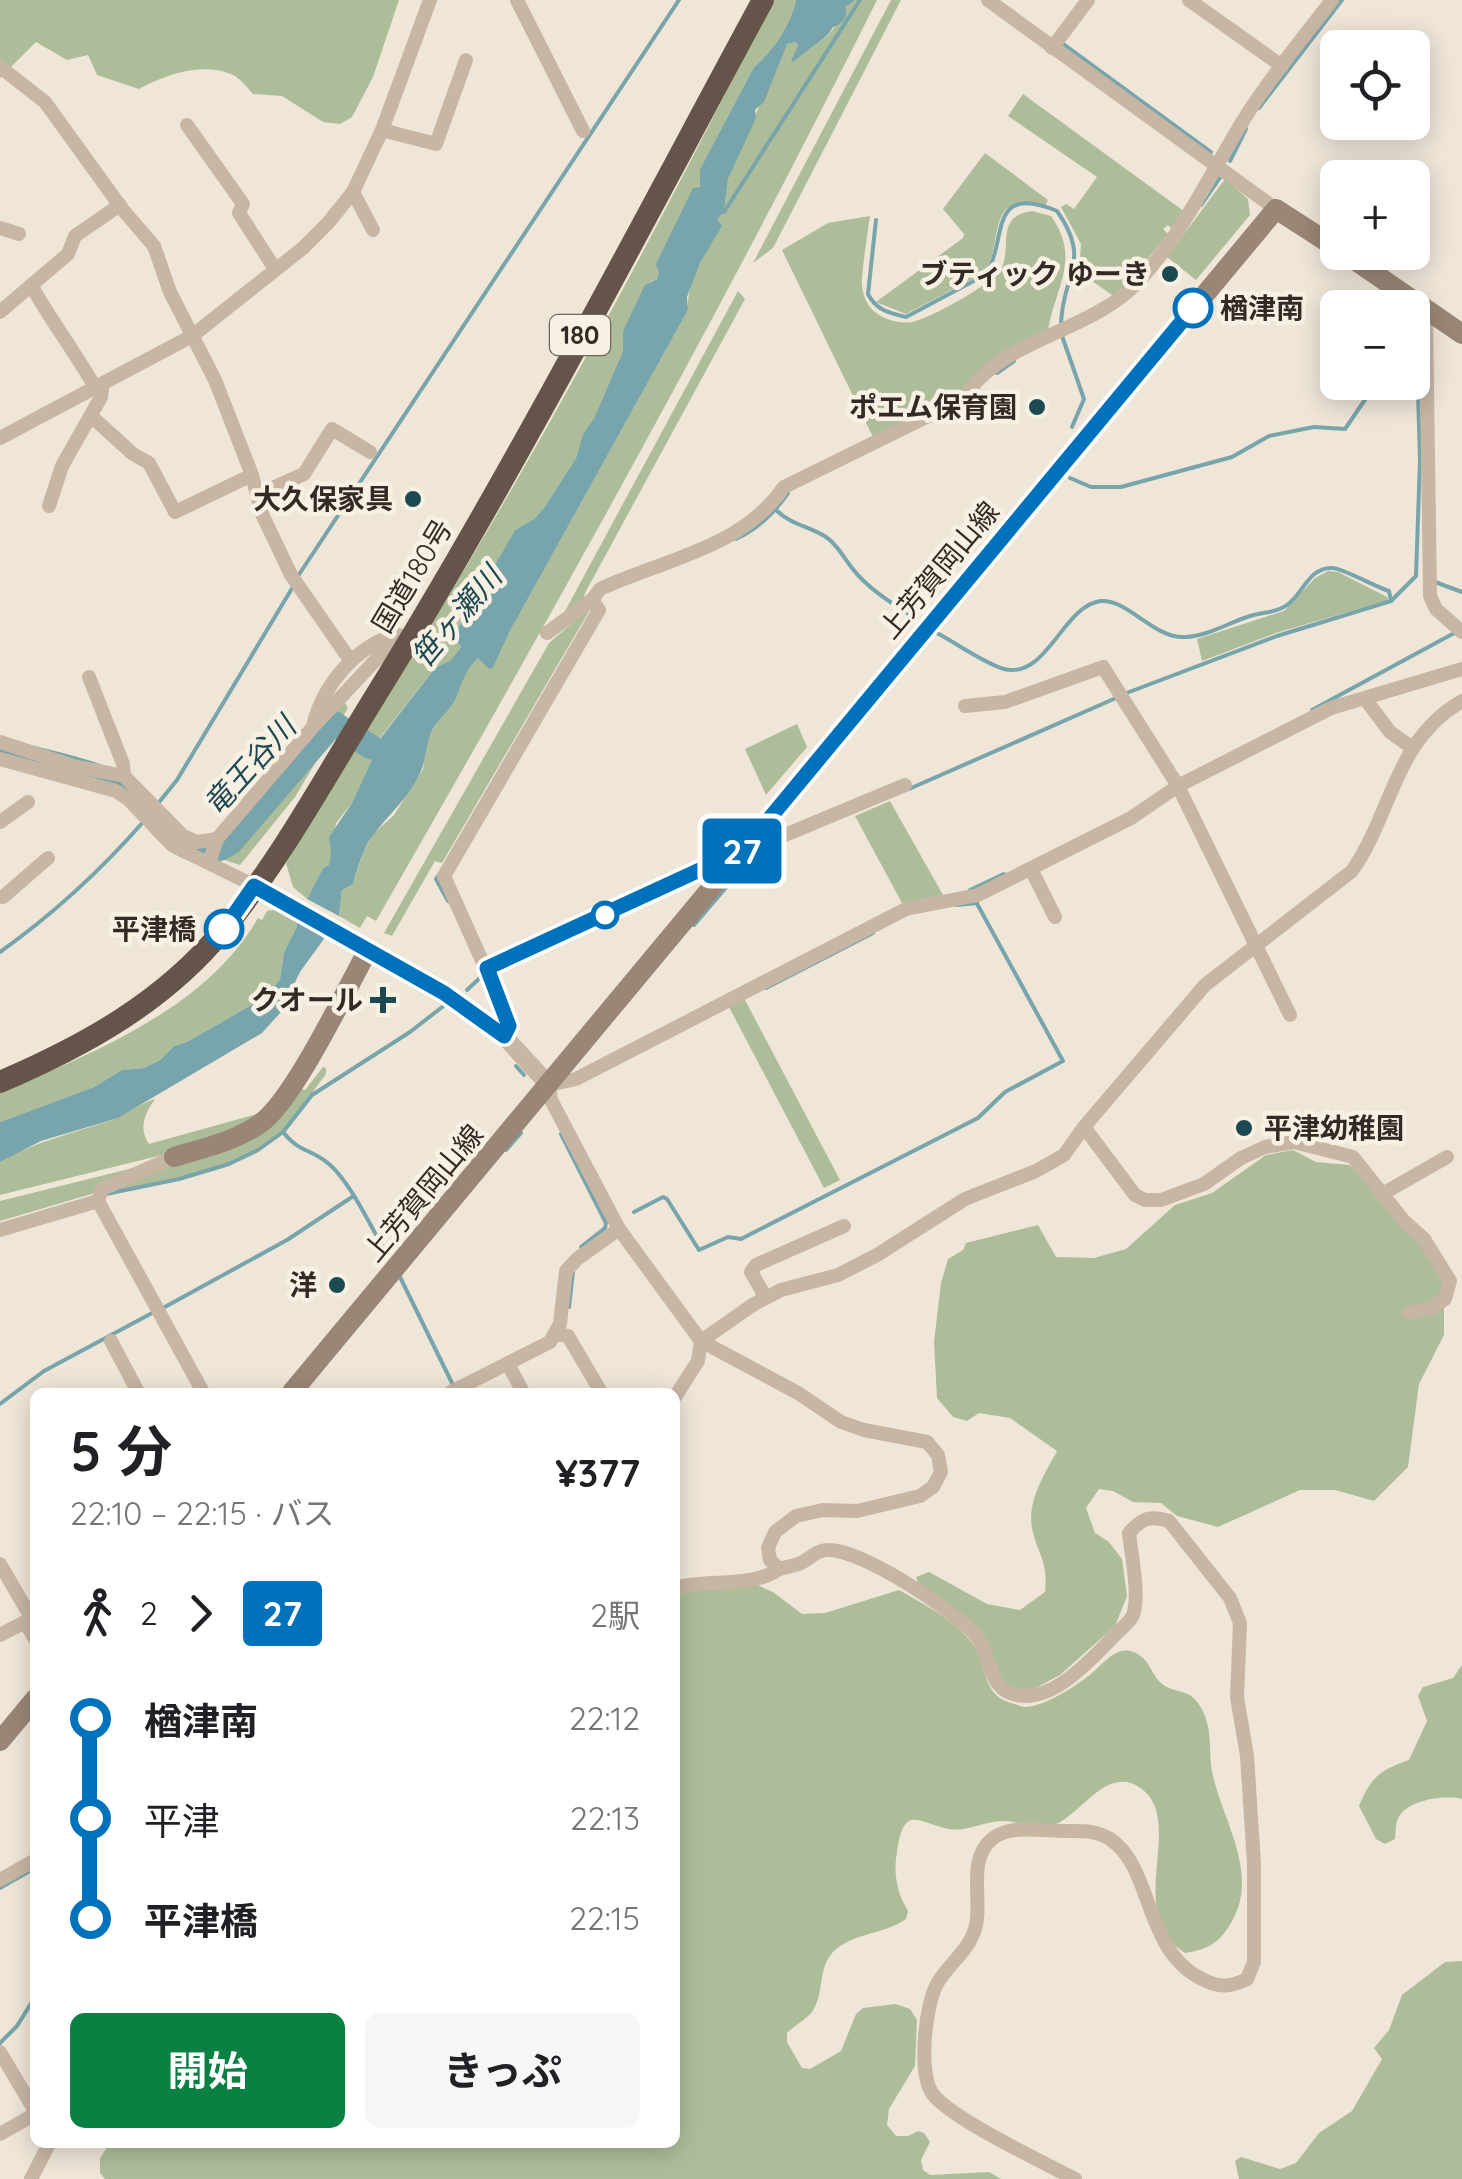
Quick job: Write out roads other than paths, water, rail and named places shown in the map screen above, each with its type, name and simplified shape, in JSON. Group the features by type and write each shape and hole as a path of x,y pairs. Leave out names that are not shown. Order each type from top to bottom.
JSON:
{"highway":[{"name":"国道180号","path":"0,1082 75,1048 130,1016 176,978 223,930 350,736 404,638 484,512 763,0"}],"main road":[{"path":"1276,209 1320,238"},
{"name":"上芳賀岡山線","path":"295,1388 549,1085 695,886 725,872 1276,209"},
{"path":"1368,270 1397,290"},
{"path":"1430,313 1462,334"},
{"path":"174,1157 224,1142 263,1122 287,1094 367,950"},
{"path":"0,1741 30,1705"}],"street":[{"path":"0,438 192,336 328,223 352,192 382,130 430,0"},
{"path":"518,0 583,131"},
{"path":"988,0 1007,6 1276,209"},
{"path":"1056,42 1088,0"},
{"path":"1189,0 1282,66"},
{"path":"548,633 594,603 600,589 748,526 768,510 784,486 962,399 980,378 1061,329 1093,316 1138,282 1200,198 1247,114 1332,0"},
{"path":"382,130 436,144 466,60"},
{"path":"0,67 45,102 154,246 170,292 214,380 252,475 262,514 296,581 350,660"},
{"path":"187,125 237,195 242,204 240,213 275,269"},
{"path":"352,192 373,230"},
{"path":"0,312 68,254 75,236 120,205"},
{"path":"0,228 19,234"},
{"path":"32,285 56,331 99,385 101,397 62,466 49,506"},
{"path":"1427,400 1429,581 1436,609 1460,630"},
{"path":"91,416 133,454 149,463 175,512 252,475"},
{"path":"257,495 304,474 332,429 370,452"},
{"path":"504,1036 509,1026 444,876 599,610 594,603"},
{"path":"312,728 324,696 350,660 390,636 404,638"},
{"path":"213,851 312,728 404,638"},
{"path":"966,706 1005,702 1103,667 1176,782 1290,1015"},
{"path":"549,1085 576,1079 906,910 973,896 1031,869 1132,818 1176,782 1331,708 1462,669"},
{"path":"89,677 124,776 158,821 213,851 254,886 444,993 504,1036 549,1085 551,1100 619,1228 701,1341 841,1422 927,1442 938,1455 940,1472 933,1488 920,1496 857,1511 823,1510 796,1516 775,1532 768,1548 770,1560 779,1569"},
{"path":"1366,700 1390,732 1411,748"},
{"path":"680,1389 698,1361 701,1341 766,1298 838,1276 964,1198 1036,1171 1064,1155 1205,985 1352,871 1367,848 1411,748 1442,713 1462,701"},
{"path":"0,742 73,766 124,776"},
{"path":"0,759 116,792 144,807"},
{"path":"757,832 773,840 905,785"},
{"path":"0,822 28,802"},
{"path":"158,821 172,845 213,851"},
{"path":"5,899 48,858"},
{"path":"488,971 704,868 716,866 725,872"},
{"path":"1031,869 1055,917"},
{"path":"1084,1127 1135,1195 1145,1200 1161,1200 1204,1184 1241,1158 1265,1147 1294,1142 1353,1157 1404,1221 1424,1239 1450,1282 1445,1299 1430,1308 1409,1312"},
{"path":"0,1230 100,1197 174,1157"},
{"path":"1384,1193 1448,1157"},
{"path":"100,1197 201,1388"},
{"path":"766,1298 751,1272 756,1265 844,1226"},
{"path":"598,1388 562,1335 566,1271 576,1258 619,1228"},
{"path":"461,1388 510,1368 562,1335"},
{"path":"111,1341 136,1388"},
{"path":"510,1368 522,1388"},
{"path":"680,1587 756,1579 800,1563 821,1550 840,1550 878,1564 944,1609 976,1636 993,1678 1006,1692 1026,1698 1054,1687 1086,1666 1133,1616 1129,1534 1140,1520 1154,1516 1169,1521 1230,1598 1240,1624 1236,1697 1247,1756 1254,1863 1254,1962 1247,1979 1232,1986 1213,1984 1186,1972 1169,1952 1130,1862 1114,1841 1097,1832 1013,1830 992,1838 980,1854 977,1920 971,1941 938,1982 932,1998 925,2037 925,2078 933,2095 1009,2144 1076,2179"},
{"path":"0,1564 30,1623"},
{"path":"0,1636 30,1625"},
{"path":"0,1880 30,1863"},
{"path":"0,2052 30,2103"},
{"path":"0,2134 30,2115"},
{"path":"31,2179 47,2148"}],"water":[{"path":"796,0 855,0 846,7 842,22 794,62 791,61 798,46 796,42 787,44 728,179 724,212 717,219 722,226 700,263 687,297 688,310 493,668 489,669 478,658 474,662 454,702 433,729 415,782 370,839 353,884 342,890 339,916 307,899 323,868 329,865 329,837 352,803 373,758 355,744 361,735 376,744 435,668 451,660 461,647 453,637 515,530 544,508 576,458 583,434 623,351 623,331 645,285 657,279 656,264 693,188 700,187 700,169 754,67 786,28"},
{"path":"296,919 326,936 300,972 280,1013 262,1033 118,1118 41,1141 0,1162 0,1122 94,1087 122,1070 144,1068 160,1060 174,1046 267,996 280,979 284,952 297,926"}],"waterway":[{"path":"298,576 679,0"},
{"path":"724,212 860,0"},
{"path":"1259,108 1342,0"},
{"path":"1062,43 1211,152"},
{"path":"1230,161 1246,129"},
{"path":"1201,205 1221,176"},
{"path":"876,220 868,294 879,307 906,317 983,276 991,264 1008,211 1018,204 1057,211 1073,243 1074,255 1061,323"},
{"path":"1061,333 1084,399 1072,427"},
{"path":"997,373 1014,361"},
{"path":"1070,478 1091,487 1121,487 1232,457 1269,436 1314,427 1345,429 1365,400"},
{"path":"1124,694 1277,636 1391,601 1416,576 1418,400"},
{"path":"736,539 765,519 788,493"},
{"path":"776,510 830,540 866,583 915,618"},
{"path":"937,633 996,666 1019,669 1044,653 1076,615 1101,601 1121,606 1163,632 1185,637 1283,608 1312,576 1324,569 1344,571 1389,591 1391,601"},
{"path":"1435,582 1462,592"},
{"path":"156,806 177,780 294,585"},
{"path":"1312,710 1458,631"},
{"path":"909,789 1116,698"},
{"name":"竜王谷川","path":"0,750 82,771 126,789 175,839 205,851 231,842 333,723 371,747"},
{"path":"0,952 76,891 144,821"},
{"path":"754,854 776,845"},
{"path":"694,925 753,856"},
{"path":"971,892 1004,874"},
{"path":"439,875 436,879 448,901"},
{"path":"634,1212 663,1197 699,1250 728,1237 741,1239 978,1118 1005,1092 1063,1061 975,900"},
{"path":"957,905 977,903"},
{"path":"766,988 873,933"},
{"path":"467,990 482,976"},
{"path":"106,1194 179,1179 229,1164 258,1150 283,1132 312,1095 446,1004"},
{"path":"516,1066 524,1075"},
{"path":"283,1132 337,1172 386,1252"},
{"path":"506,1150 521,1133"},
{"path":"561,1134 606,1223 581,1247"},
{"path":"163,1308 287,1240 352,1197"},
{"path":"569,1307 573,1272"},
{"path":"400,1277 453,1385"},
{"path":"0,1404 44,1371 154,1312"},
{"path":"0,1888 30,1871"},
{"path":"0,2043 30,2005"}],"place":[{"name":"ブティック ゆーき","path":"1170,274"},
{"name":"楢津南","path":"1193,308"},
{"name":"ポエム保育園","path":"1037,407"},
{"name":"大久保家具","path":"413,499"},
{"name":"平津橋","path":"224,929"},
{"name":"クオール","path":"383,1000"},
{"name":"平津幼稚園","path":"1244,1128"},
{"name":"洋","path":"337,1285"}],"water label":[{"name":"笹ヶ瀬川","path":"457,617"}]}
